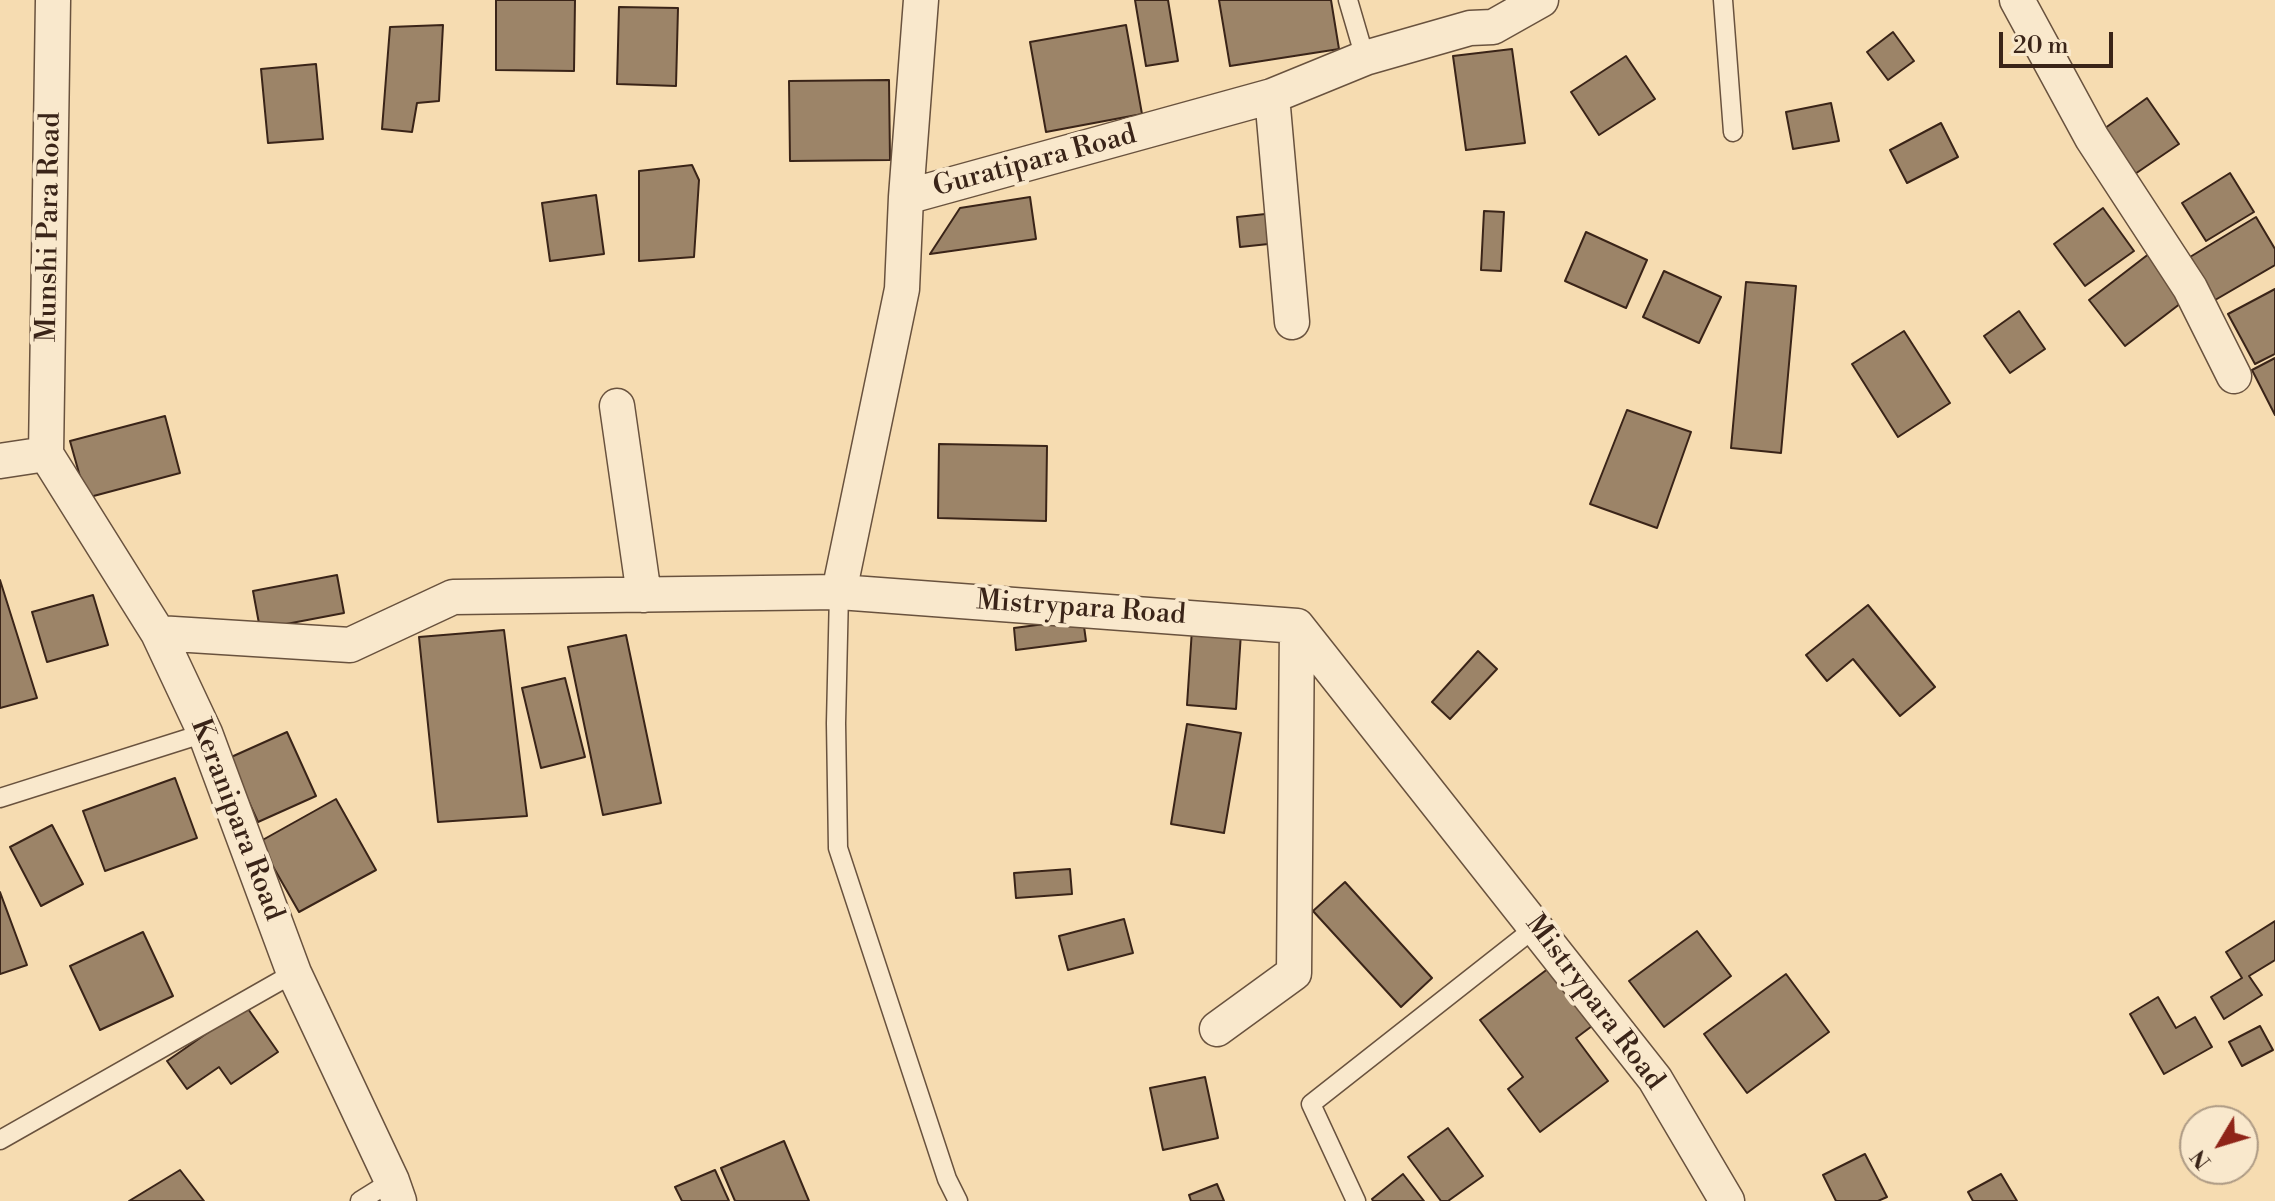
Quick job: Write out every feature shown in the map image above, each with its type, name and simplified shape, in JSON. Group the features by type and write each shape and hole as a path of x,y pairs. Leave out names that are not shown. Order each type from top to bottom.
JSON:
{"street":[{"name":"Munshi Para Road","path":"46,454 53,0"},
{"path":"906,197 921,0"},
{"name":"Guratipara Road","path":"839,592 902,289 906,197 1272,96 1468,14 1493,27 1541,0"},
{"path":"2017,0 2092,138 2190,288 2234,376"},
{"path":"1272,96 1292,322"},
{"path":"617,406 644,595"},
{"path":"0,461 46,454"},
{"name":"Keranipara Road","path":"46,454 158,633 205,733 294,973 396,1191"},
{"name":"Mistrypara Road","path":"158,633 350,645 453,597 839,592 1297,626 1655,1079 1727,1201"},
{"path":"1217,1029 1294,973 1297,626"}],"lane":[{"path":"1348,0 1365,58"},
{"path":"1723,0 1733,132"},
{"path":"839,592 836,723 838,848 947,1179 958,1201"},
{"path":"0,798 205,733"},
{"path":"1356,1201 1311,1104 1536,927"},
{"path":"0,1140 294,973"},
{"path":"360,1201 396,1191"}],"building":[{"path":"496,0 575,0 574,71 496,70"},
{"path":"1135,0 1168,0 1178,61 1146,66"},
{"path":"1219,0 1331,0 1339,49 1230,66"},
{"path":"619,7 678,8 676,86 617,84"},
{"path":"443,25 439,101 417,103 412,132 382,129 390,27"},
{"path":"1126,25 1142,114 1046,132 1030,42"},
{"path":"1893,32 1914,61 1888,80 1867,52"},
{"path":"1512,49 1525,143 1466,150 1453,56"},
{"path":"1626,56 1655,99 1599,135 1571,92"},
{"path":"316,64 323,139 268,143 261,69"},
{"path":"889,80 890,160 790,161 789,81"},
{"path":"2147,98 2179,144 2132,176 2101,131"},
{"path":"1831,103 1839,141 1793,149 1786,112"},
{"path":"1941,123 1958,157 1907,183 1890,150"},
{"path":"692,165 699,180 694,257 639,261 639,171"},
{"path":"2230,173 2254,212 2206,241 2182,203"},
{"path":"596,195 604,254 550,261 542,203"},
{"path":"1030,197 1036,239 930,254 960,208"},
{"path":"2103,208 2134,251 2085,286 2054,244"},
{"path":"1484,211 1504,212 1501,271 1481,270"},
{"path":"1275,213 1278,243 1240,247 1237,217"},
{"path":"2256,217 2275,249 2275,265 2210,303 2185,260"},
{"path":"1586,232 1647,260 1626,308 1565,281"},
{"path":"2150,253 2185,300 2125,346 2089,300"},
{"path":"1664,271 1721,297 1699,343 1643,317"},
{"path":"1746,282 1796,286 1781,453 1731,448"},
{"path":"2275,289 2275,354 2255,364 2228,314"},
{"path":"2019,311 2045,349 2010,373 1984,336"},
{"path":"1904,331 1950,403 1898,437 1852,364"},
{"path":"2275,358 2275,415 2252,370"},
{"path":"1627,410 1691,432 1657,528 1590,504"},
{"path":"165,416 180,473 86,498 70,441"},
{"path":"939,444 1047,446 1046,521 938,518"},
{"path":"337,575 344,613 260,629 253,591"},
{"path":"0,580 37,698 0,708"},
{"path":"93,595 108,645 47,662 32,612"},
{"path":"1868,605 1935,687 1900,716 1853,659 1827,681 1806,655"},
{"path":"1083,619 1086,641 1016,650 1014,628"},
{"path":"1192,629 1241,633 1236,709 1187,705"},
{"path":"504,630 527,816 438,822 419,637"},
{"path":"626,635 661,803 603,815 568,647"},
{"path":"1478,651 1497,669 1450,719 1432,702"},
{"path":"565,678 585,757 541,768 522,688"},
{"path":"1187,724 1241,733 1224,833 1171,824"},
{"path":"287,732 316,796 258,822 229,758"},
{"path":"175,778 197,838 105,871 83,811"},
{"path":"336,799 376,870 299,912 259,842"},
{"path":"52,825 83,884 41,906 10,847"},
{"path":"1070,869 1072,894 1016,898 1014,873"},
{"path":"1345,882 1432,978 1401,1007 1313,911"},
{"path":"0,892 27,965 0,974"},
{"path":"1124,919 1133,953 1068,970 1059,936"},
{"path":"2275,921 2275,960 2249,976 2262,995 2224,1019 2211,997 2242,978 2226,952"},
{"path":"1697,931 1731,976 1664,1027 1629,981"},
{"path":"143,932 173,996 100,1030 70,966"},
{"path":"1557,962 1600,1020 1576,1038 1608,1081 1540,1132 1508,1089 1523,1077 1480,1020"},
{"path":"1786,974 1829,1032 1747,1093 1704,1034"},
{"path":"2158,997 2176,1028 2195,1017 2212,1047 2164,1074 2130,1014"},
{"path":"246,1006 278,1052 231,1084 219,1067 187,1089 167,1061"},
{"path":"2260,1026 2273,1050 2242,1066 2229,1042"},
{"path":"1205,1077 1218,1138 1163,1150 1150,1088"},
{"path":"1448,1128 1483,1176 1448,1201 1441,1201 1408,1157"},
{"path":"784,1141 809,1201 735,1201 721,1168"},
{"path":"1865,1154 1887,1197 1878,1201 1836,1201 1823,1175"},
{"path":"180,1170 204,1201 129,1201"},
{"path":"715,1170 729,1201 682,1201 675,1187"},
{"path":"1403,1174 1424,1201 1373,1201 1372,1199"},
{"path":"2001,1174 2017,1201 1973,1201 1968,1192"},
{"path":"1217,1184 1224,1201 1191,1201 1189,1195"}]}
